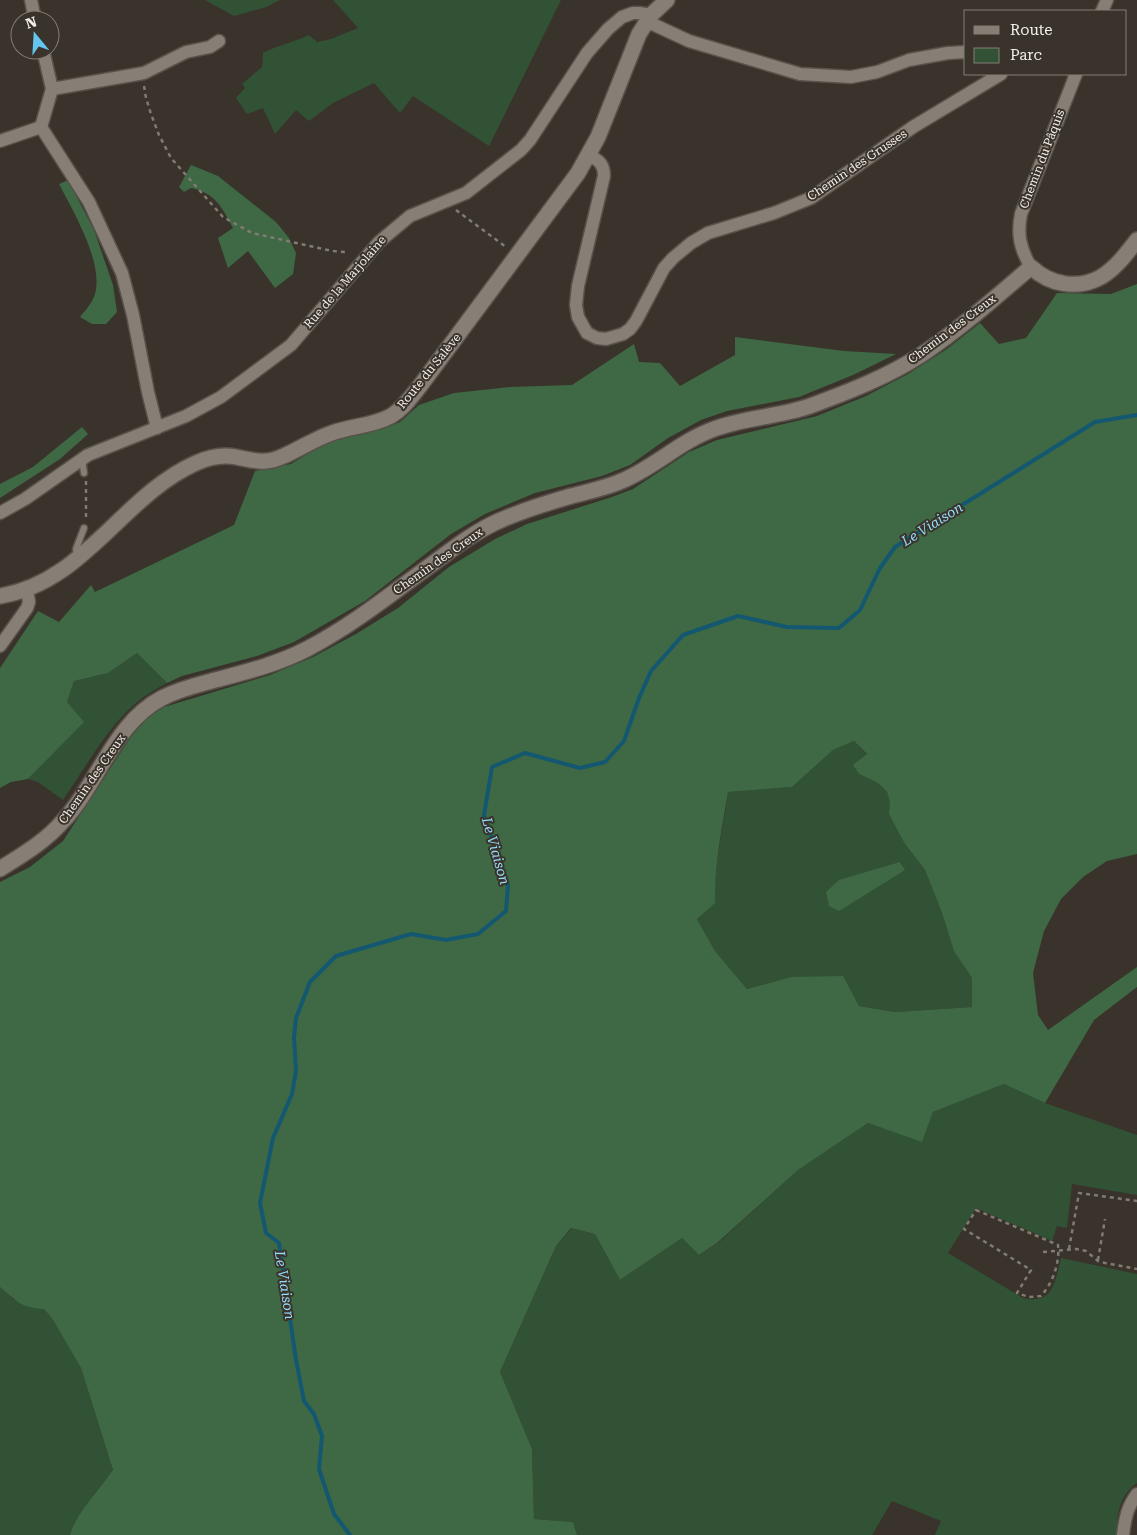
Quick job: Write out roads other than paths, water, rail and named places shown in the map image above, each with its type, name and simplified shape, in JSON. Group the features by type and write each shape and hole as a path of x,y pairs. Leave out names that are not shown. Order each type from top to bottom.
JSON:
{"street":[{"name":"Route du Salève","path":"0,596 27,590 48,580 77,560 147,495 195,464 219,455 259,461 274,460 332,433 374,422 392,415 407,402 560,199 598,137 636,41 649,18 667,0"},
{"name":"Rue de la Marjolaine","path":"0,513 25,499 81,458 186,416 214,402 282,352 299,336 384,237 410,216 466,193 477,186 526,146 588,53 608,29 622,17 633,13 639,12 649,18"},
{"path":"649,18 689,41 800,74 851,77 877,72 909,60 964,52"},
{"path":"52,89 144,73 186,52 210,47 219,41"},
{"path":"45,60 52,89 41,128 89,202 122,273 157,428"},
{"name":"Chemin des Grusses","path":"588,155 601,162 604,168 604,176 580,277 576,305 578,318 587,332 597,338 606,339 623,334 630,329 664,268 684,248 708,233 774,214 811,198 913,126 999,75"},
{"name":"Chemin du Pâquis","path":"1076,75 1020,214 1018,224 1020,243 1024,254 1032,267 1048,280 1062,283 1087,282 1100,277 1121,260 1137,240"},
{"path":"0,141 41,128"},
{"name":"Chemin des Creux","path":"0,869 28,852 65,820 121,735 148,706 180,690 268,666 308,649 362,616 451,550 498,521 626,479 682,444 716,428 806,407 854,389 898,368 922,354 1032,267"},
{"path":"0,646 27,608 29,602 27,590"},
{"path":"1123,1535 1126,1513 1137,1494"}],"lane":[{"path":"81,458 84,473"},
{"path":"77,560 76,549 84,528"}],"waterway":[{"name":"Le Viaison","path":"350,1535 334,1514 319,1469 322,1436 314,1414 304,1401 279,1243 266,1233 260,1203 273,1138 292,1094 296,1071 294,1038 296,1018 310,982 336,956 411,934 446,940 478,934 506,911 508,885 484,815 492,767 525,753 580,768 605,762 624,741 651,671 683,635 738,616 787,627 839,628 860,610 880,568 895,547 1095,422 1137,415"}]}
